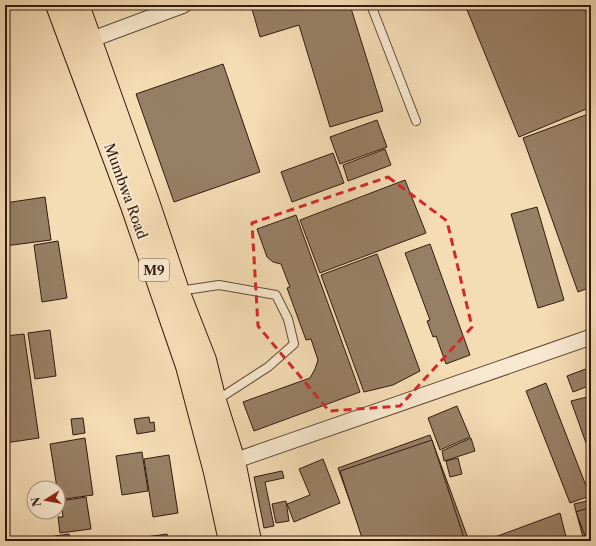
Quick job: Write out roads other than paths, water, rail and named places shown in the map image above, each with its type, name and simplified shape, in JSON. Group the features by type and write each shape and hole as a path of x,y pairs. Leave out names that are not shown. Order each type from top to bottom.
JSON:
{"main road":[{"name":"Mumbwa Road","path":"57,5 81,43 147,199 178,291 196,363 215,472 230,541"},
{"name":"Mumbwa Road","path":"78,5 81,43 132,206 196,363 215,401 234,461 250,541"}],"street":[{"path":"81,43 184,5"},
{"path":"234,461 591,337"}],"lane":[{"path":"370,5 416,121"},
{"path":"178,291 219,285 276,295 288,319 294,344 268,367 215,401"}]}
